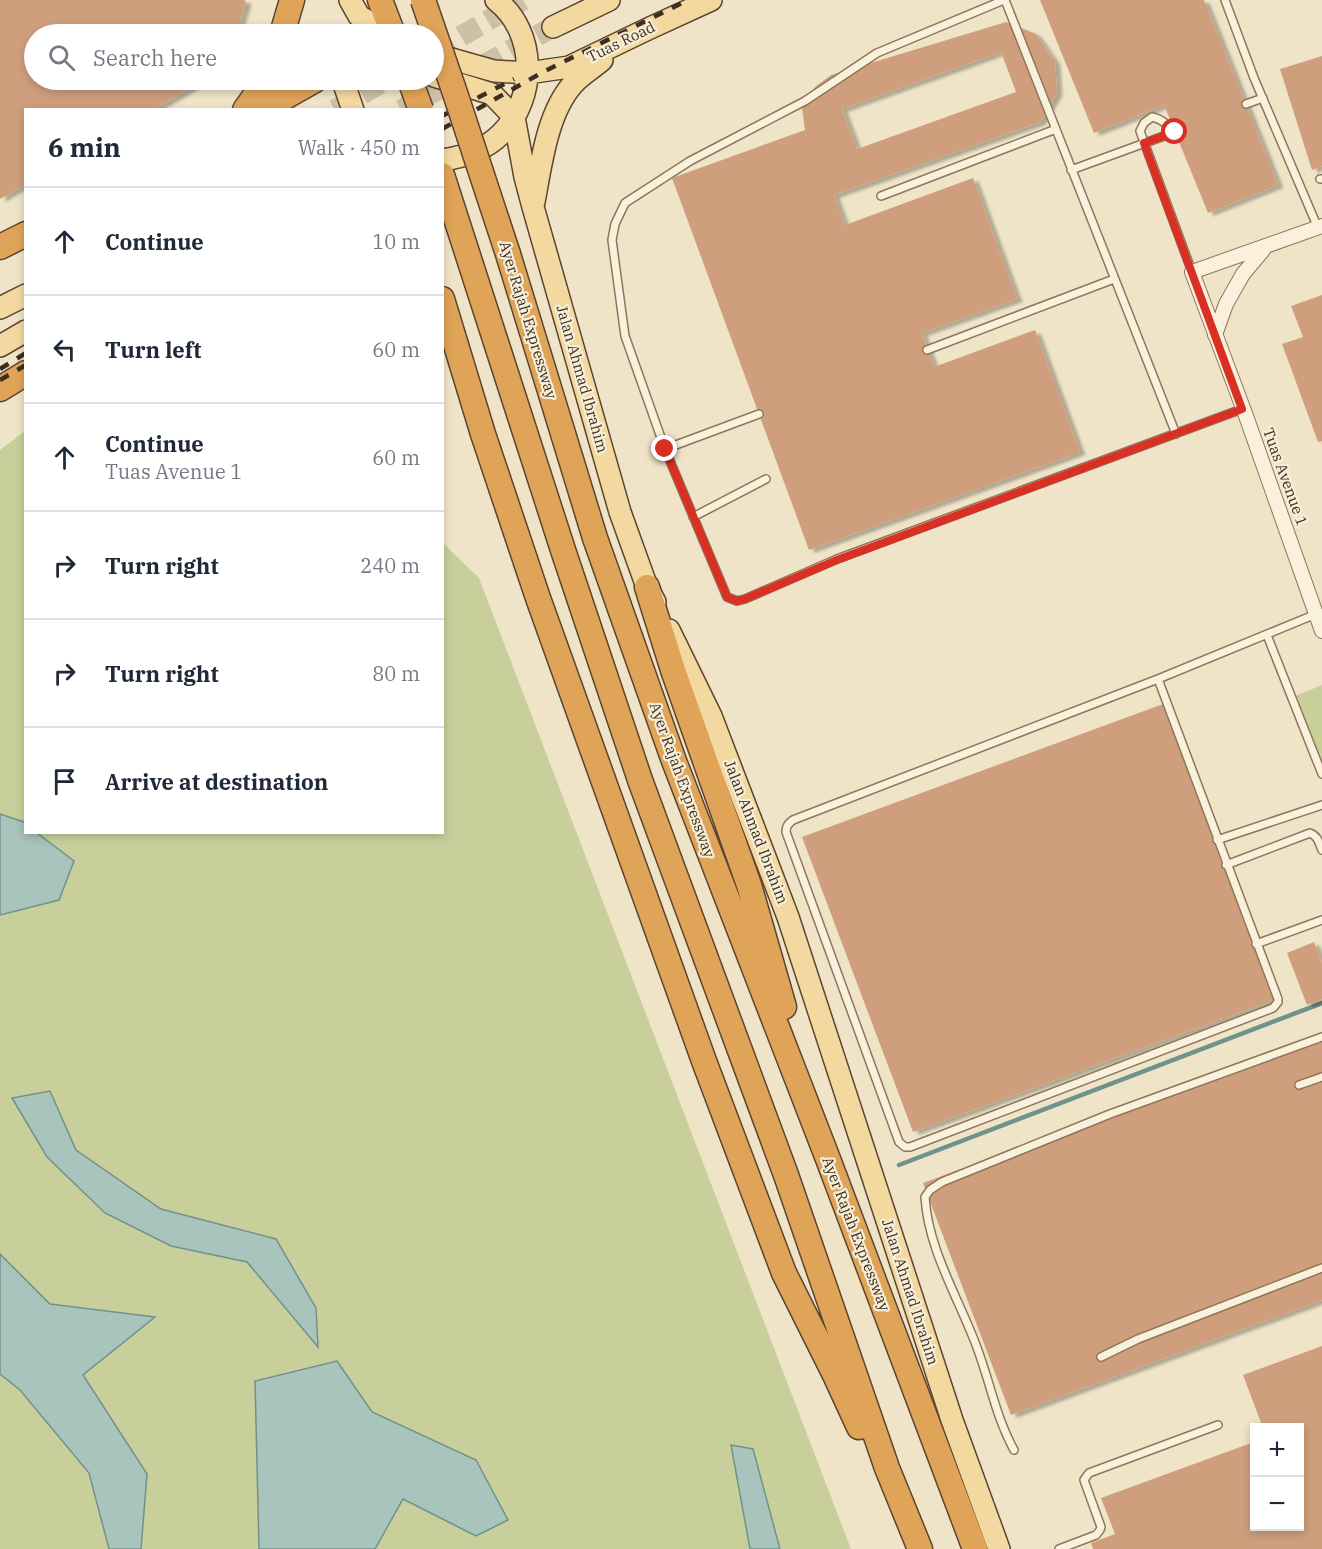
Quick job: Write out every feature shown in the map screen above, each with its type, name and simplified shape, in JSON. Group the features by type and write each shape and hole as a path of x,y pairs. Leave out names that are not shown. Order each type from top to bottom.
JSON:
{"highway":[{"path":"285,24 292,0"},
{"path":"380,0 388,24"},
{"name":"Ayer Rajah Expressway","path":"423,0 431,24"},
{"name":"Ayer Rajah Expressway","path":"444,61 508,254 595,538 666,739 975,1549"},
{"path":"246,108 259,90"},
{"path":"266,108 297,90"},
{"path":"414,90 420,108"},
{"path":"444,181 640,780 786,1174 887,1468 920,1549"},
{"path":"0,247 24,235"},
{"path":"444,306 480,424 538,598 704,1061 784,1273 865,1441 887,1468"},
{"path":"0,389 24,374"},
{"path":"647,587 673,670 749,885 828,1159"}],"main road":[{"path":"369,24 353,17 374,0"},
{"path":"444,160 464,156 484,147 501,134 514,117 524,96 528,73 527,54 522,36 513,18 496,0"},
{"path":"553,27 609,0"},
{"name":"Tuas Road","path":"444,57 494,71 528,73 569,67 711,0"},
{"path":"533,207 545,144 556,110 573,84 614,51 650,28"},
{"path":"444,79 492,94 514,117"},
{"path":"346,90 352,108"},
{"name":"Jalan Ahmad Ibrahim","path":"514,117 533,207 620,512 647,587 711,716 788,916 952,1420 999,1549"},
{"path":"0,308 24,295"},
{"path":"0,346 24,332"}],"street":[{"path":"1192,272 1320,227"},
{"path":"1215,335 1226,304 1243,274 1265,247"},
{"name":"Tuas Avenue 1","path":"1192,272 1322,631"}],"lane":[{"path":"1176,434 1004,0 877,53 805,101 690,161 625,203 615,224 612,240 625,336 665,449 693,518 727,597 737,601 837,560 1176,434 1242,409"},
{"path":"1225,0 1263,98 1320,227"},
{"path":"1246,104 1263,98"},
{"path":"1071,170 1144,143 1174,132 1168,125 1159,118 1152,117 1144,123 1140,131 1144,143 1192,272"},
{"path":"881,196 1056,129"},
{"path":"927,350 1114,279"},
{"path":"665,449 759,414"},
{"path":"693,518 766,479"},
{"path":"1158,679 1278,1002 1272,1008 910,1147 904,1147 899,1142 786,832 786,826 792,820 1158,679 1316,614"},
{"path":"1267,634 1322,774"},
{"path":"1217,840 1322,805"},
{"path":"1227,865 1310,833 1318,838 1322,850"},
{"path":"1256,944 1322,920"},
{"path":"1014,1450 1004,1431 977,1347 935,1247 926,1215 925,1197 942,1182 1110,1114 1322,1037"},
{"path":"1299,1085 1322,1077"},
{"path":"1101,1357 1138,1339 1322,1268"},
{"path":"1059,1549 1096,1535 1100,1530 1101,1527 1084,1480 1089,1473 1218,1425"}],"green space":[{"path":"24,432 24,834 444,834 444,544 479,578 851,1549 0,1549 0,450"},
{"path":"1322,685 1322,770 1293,697"}],"water":[{"path":"0,814 24,822 24,834 38,834 74,861 59,900 0,915"},
{"path":"50,1091 76,1150 161,1209 276,1239 316,1308 318,1347 247,1262 171,1246 105,1213 47,1157 12,1098"},
{"path":"0,1254 50,1304 155,1317 83,1375 147,1474 141,1549 109,1549 89,1473 20,1390 0,1374"},
{"path":"337,1361 372,1412 476,1460 508,1520 476,1536 403,1499 375,1549 259,1549 255,1381"},
{"path":"731,1445 753,1449 780,1549 750,1549"}],"building":[{"path":"0,0 244,0 246,2 239,24 24,24 24,90 187,90 156,108 24,108 24,185 0,199"},
{"path":"1040,0 1204,0 1278,185 1208,213 1164,105 1094,133"},
{"path":"1006,22 1036,34 1055,62 1057,93 1040,122 834,195 845,225 973,178 1017,299 922,333 934,367 1035,330 1080,452 809,550 672,178 805,130 802,108 815,87 831,75","holes":["1001,52 1016,92 857,149 842,109"]},
{"path":"1322,56 1322,166 1312,170 1280,69"},
{"path":"1322,295 1322,441 1318,442 1282,344 1303,337 1291,306"},
{"path":"1163,704 1274,1000 913,1132 802,837"},
{"path":"1314,942 1322,963 1322,999 1307,1005 1287,953"},
{"path":"1322,1035 1322,1300 1011,1415 923,1183"},
{"path":"1322,1346 1322,1549 1093,1549 1091,1543 1115,1534 1101,1498 1250,1443 1250,1531 1304,1531 1304,1423 1261,1423 1243,1375"}],"waterway":[{"path":"899,1165 1322,1003"}],"tunnel":[{"path":"444,46 523,0"},
{"path":"444,87 553,27"},
{"path":"338,108 369,90"},
{"path":"405,108 438,90"}],"railway":[{"path":"444,128 543,72 688,0"},
{"path":"444,115 514,79"},
{"path":"0,369 24,354"},
{"path":"0,380 24,366"}],"route":[{"path":"665,449 727,597 737,601 837,560 1242,409 1144,143 1175,132"}]}
